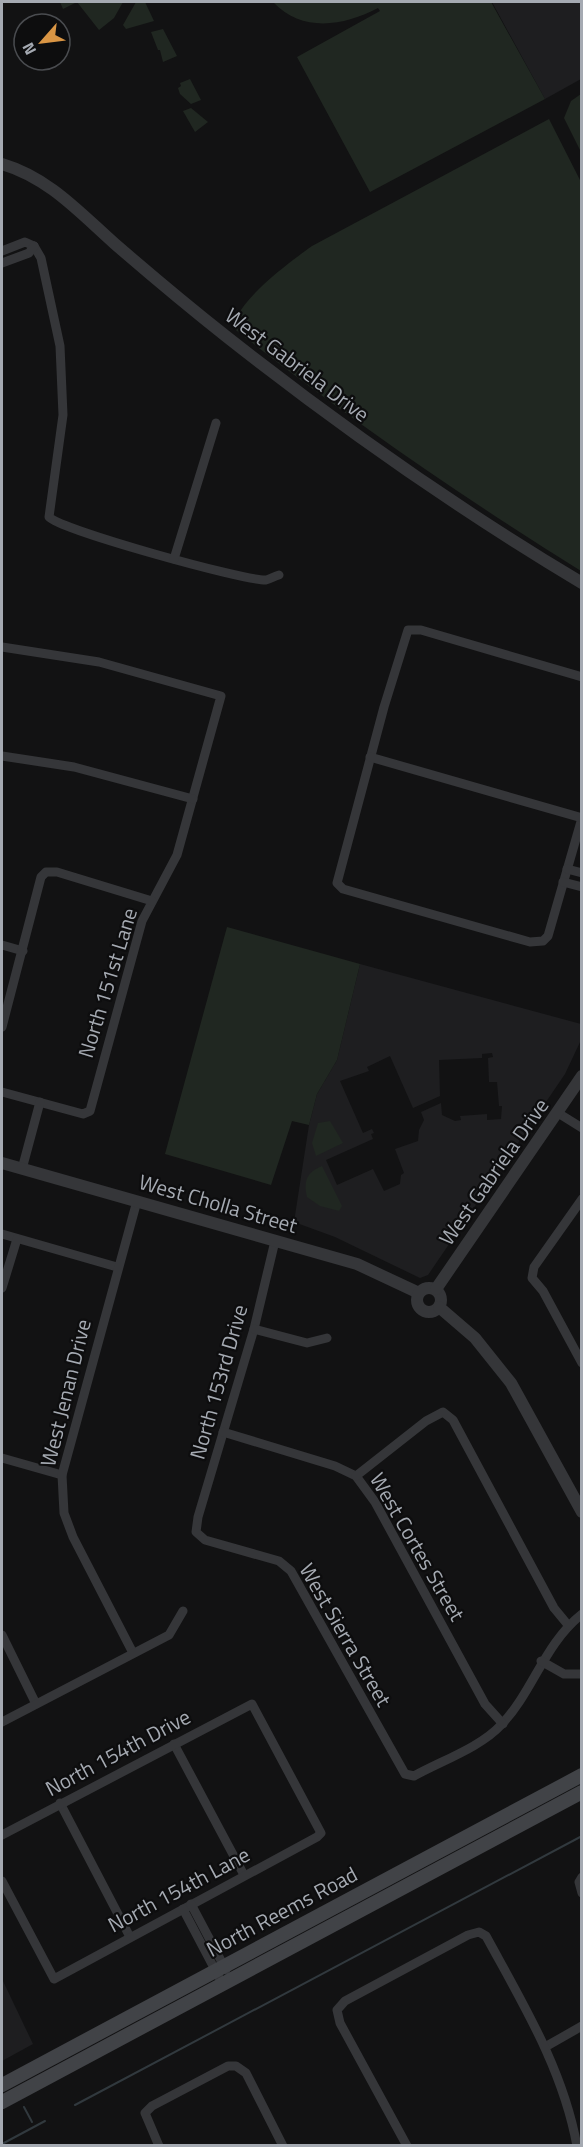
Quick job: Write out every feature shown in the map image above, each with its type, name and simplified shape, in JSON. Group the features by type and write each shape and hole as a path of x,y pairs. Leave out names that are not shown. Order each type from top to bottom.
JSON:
{"main road":[{"name":"North Reems Road","path":"2,2085 582,1775"},
{"name":"North Reems Road","path":"2,2102 582,1792"},
{"path":"28,2071 35,2085"}],"street":[{"name":"West Gabriela Drive","path":"2,164 38,178 58,192 138,264 227,337 346,428 497,531 582,583"},
{"path":"2,251 25,242 34,246 41,258 60,346 63,416 49,517 54,523 174,558 266,580 279,575"},
{"path":"2,263 29,253 34,246"},
{"path":"174,558 216,423"},
{"path":"370,757 582,818 548,936 543,941 530,942 343,889 337,883 370,757 408,630 421,630 582,677"},
{"name":"North 151st Lane","path":"2,647 99,662 221,696 177,855 142,921 90,1112 83,1114 40,1102"},
{"path":"2,756 74,767 193,800"},
{"path":"567,869 582,873"},
{"path":"2,1027 40,877 46,872 57,872 152,901"},
{"path":"563,882 582,887"},
{"path":"2,945 23,951"},
{"name":"West Gabriela Drive","path":"436,1289 582,1076"},
{"path":"2,1092 40,1102 22,1169"},
{"path":"558,1113 582,1128"},
{"name":"West Cholla Street","path":"2,1163 357,1264 419,1293"},
{"path":"582,1199 534,1267 532,1278 543,1291 582,1363"},
{"name":"West Jenan Drive","path":"133,1653 73,1537 64,1513 62,1475 117,1267 137,1201"},
{"path":"2,1234 117,1267"},
{"path":"2,1288 17,1239"},
{"name":"North 153rd Drive","path":"196,1532 198,1517 254,1329 275,1241"},
{"path":"425,1288 436,1289 442,1299 439,1307 428,1312 421,1308 417,1301 419,1293 425,1288"},
{"path":"439,1307 475,1338 511,1383 582,1512"},
{"path":"254,1329 308,1343 327,1338"},
{"path":"357,1476 436,1414 443,1412 453,1420 554,1608 568,1625"},
{"name":"West Cortes Street","path":"223,1431 335,1466 357,1476 380,1511 484,1704 503,1724"},
{"path":"2,1458 62,1475"},
{"name":"West Sierra Street","path":"196,1532 205,1540 279,1561 291,1571 405,1774 414,1776 490,1737 503,1724"},
{"path":"2,1722 169,1635 183,1611"},
{"path":"503,1724 541,1661 568,1625 582,1614"},
{"path":"2,1635 36,1704"},
{"path":"541,1661 564,1674 580,1674"},
{"name":"North 154th Drive","path":"2,1835 252,1704 321,1833"},
{"path":"174,1744 244,1875"},
{"path":"60,1803 130,1937"},
{"name":"North 154th Lane","path":"2,1881 54,1979 321,1833"},
{"path":"580,1880 582,1893"},
{"path":"187,1906 227,1982"},
{"path":"407,2145 340,2023 337,2010 345,2001 468,1935 479,1932 486,1936 545,2047 570,2109 577,2145"},
{"path":"545,2047 582,2026"},
{"path":"159,2145 145,2113 152,2106 200,2081 228,2067 236,2066 246,2073 284,2145"}],"shaded area":[{"path":"60,2 77,2 63,9"},
{"path":"77,2 123,2 114,18 99,30"},
{"path":"136,2 145,2 154,21 126,29 123,25"},
{"path":"273,2 491,2 545,99 370,192 297,57 380,11 378,8 337,22 310,22 297,19 284,12"},
{"path":"492,2 581,2 581,79 545,99"},
{"path":"163,29 177,56 163,62 151,32"},
{"path":"190,79 201,100 191,104 180,94 178,88 181,86 180,83"},
{"path":"581,94 581,152 564,118 571,101"},
{"path":"191,108 208,122 195,132 183,111"},
{"path":"549,119 581,182 581,571 491,514 403,454 316,392 232,327 245,304 255,293 312,246"},
{"path":"227,927 360,964 337,1060 317,1094 309,1125 292,1121 271,1185 165,1154"},
{"path":"360,964 581,1024 581,1040 565,1074 428,1275 420,1278 335,1237 294,1222 309,1125 317,1094 337,1060","holes":["492,1053 493,1057 488,1058 489,1082 497,1082 499,1106 502,1106 501,1119 487,1120 487,1114 460,1116 461,1120 455,1121 442,1115 441,1103 421,1112 424,1120 419,1130 418,1141 395,1149 404,1173 401,1175 400,1184 384,1191 373,1169 337,1185 326,1160 373,1139 371,1134 374,1133 372,1129 363,1133 340,1081 369,1071 367,1067 390,1056 413,1108 440,1096 439,1060 482,1058 482,1054"]},
{"path":"330,1121 343,1143 316,1156 312,1143 318,1123"},
{"path":"322,1166 342,1206 339,1211 320,1206 307,1197 307,1178"},
{"path":"2,1979 33,2044 2,2061"}],"waterway":[{"path":"75,2105 582,1836"},
{"path":"24,2107 32,2122"},
{"path":"2,2144 45,2121"}]}
